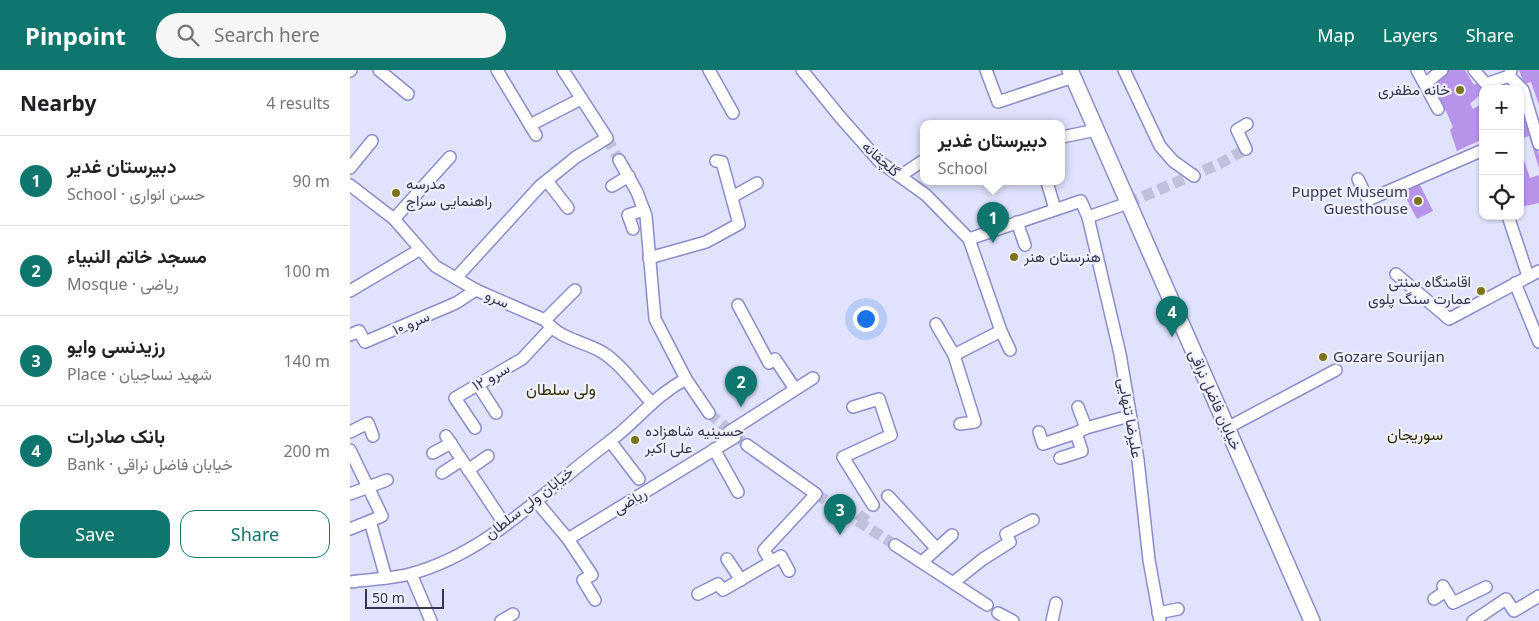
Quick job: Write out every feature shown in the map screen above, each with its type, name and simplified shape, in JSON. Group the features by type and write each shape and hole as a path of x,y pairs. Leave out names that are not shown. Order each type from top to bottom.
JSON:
{"main road":[{"name":"خیابان فاضل نراقی","path":"1072,73 1312,621"}],"street":[{"path":"379,70 408,94"},
{"path":"497,70 533,130 581,99"},
{"path":"456,278 547,181 576,157 608,138 563,70"},
{"path":"709,70 732,113"},
{"name":"گلچقانه","path":"802,70 880,162 926,195 969,239"},
{"path":"986,70 998,102 1072,73"},
{"path":"1124,70 1160,146 1173,161 1194,176"},
{"path":"1417,70 1438,108"},
{"path":"1425,84 1442,70"},
{"path":"1474,70 1485,85"},
{"path":"1489,85 1510,73 1523,90 1539,144"},
{"path":"1246,149 1237,130 1247,124"},
{"path":"1065,136 1096,130"},
{"path":"350,168 372,141"},
{"path":"1358,179 1368,200 1479,152"},
{"path":"394,220 450,157"},
{"path":"619,160 644,210 648,229 655,319 686,379 709,414"},
{"path":"649,258 706,242 739,224 722,162 716,161"},
{"path":"900,176 920,163"},
{"path":"612,186 628,176"},
{"path":"547,181 568,208"},
{"path":"732,197 757,183"},
{"name":"سرو","path":"350,185 394,220 435,266 476,290 604,354 651,402"},
{"path":"1048,185 1055,209"},
{"path":"1010,350 1001,331 969,239 1081,201 1088,217 1128,203"},
{"path":"632,229 628,215 644,210"},
{"name":"علیرضا تنهایی","path":"1088,217 1120,354 1129,416 1138,460 1149,560 1159,617"},
{"path":"1509,220 1528,276"},
{"path":"1017,222 1025,245"},
{"path":"350,291 420,250"},
{"path":"1396,274 1449,319 1528,276 1539,272"},
{"path":"1515,283 1539,342"},
{"name":"سرو ۱۰","path":"350,335 359,331 365,342 448,307 476,290"},
{"name":"سرو ۱۲","path":"475,428 455,398 522,359 575,290"},
{"path":"738,305 769,363 775,359 795,389"},
{"path":"936,324 954,355 975,422 960,424"},
{"path":"954,355 1001,331"},
{"path":"1227,428 1336,370"},
{"name":"ریاضی","path":"568,539 714,450 732,434 813,378"},
{"name":"خیابان ولی سلطان","path":"350,582 411,574 464,550 505,525 584,459 610,441 651,402 686,379"},
{"path":"478,385 496,413"},
{"path":"853,407 879,399 891,435 843,457 873,505"},
{"path":"1060,458 1082,451 1078,406"},
{"path":"1039,432 1043,444 1129,416"},
{"path":"350,432 368,424 373,436"},
{"path":"433,454 448,439 505,525"},
{"path":"610,441 639,479"},
{"path":"746,445 816,494 764,550 770,562"},
{"path":"350,450 382,516 350,529"},
{"path":"714,450 738,492"},
{"path":"442,473 488,456"},
{"path":"350,494 387,480"},
{"path":"888,496 936,548"},
{"path":"536,501 568,539 592,575 583,580 595,600"},
{"path":"954,582 983,559 1010,542 1006,534 1034,520"},
{"path":"370,521 386,578"},
{"path":"922,562 952,535"},
{"path":"895,545 987,605"},
{"path":"698,594 718,584 723,590 781,556 789,570"},
{"path":"728,559 741,580"},
{"path":"411,574 431,621"},
{"path":"1434,599 1445,589 1453,603 1486,587"},
{"path":"1473,621 1506,599 1514,611 1539,596"},
{"path":"1052,621 1056,603"},
{"path":"1159,617 1178,609"},
{"path":"998,613 1013,621"},
{"path":"501,621 513,614"}],"building":[{"path":"1447,70 1465,70 1474,85 1477,83 1479,86 1479,96 1470,104 1473,109 1479,105 1479,141 1457,151 1450,130 1453,127 1446,111 1428,82"},
{"path":"1519,70 1539,70 1539,105 1531,82 1524,84"},
{"path":"1524,108 1539,155 1539,168 1529,136 1524,138"},
{"path":"1524,160 1530,178 1539,175 1539,203 1524,206"},
{"name":"Puppet Museum Guesthouse","path":"1419,183 1433,211 1417,219 1402,190"}],"tunnel":[{"path":"607,138 619,160"},
{"path":"1128,203 1219,164 1250,147"},
{"path":"709,413 747,445"},
{"path":"816,494 895,545"},
{"path":"859,522 873,505 888,496"}],"place":[{"name":"خانه مظفری","path":"1460,90"},
{"name":"مدرسه راهنمایی سراج","path":"396,193"},
{"name":"Puppet Museum Guesthouse","path":"1418,201"},
{"name":"دبیرستان غدیر","path":"993,243"},
{"name":"هنرستان هنر","path":"1014,257"},
{"name":"اقامتگاه سنتی عمارت سنگ پلوی","path":"1481,291"},
{"name":"بانک صادرات","path":"1172,337"},
{"name":"Gozare Sourijan","path":"1323,357"},
{"name":"مسجد خاتم النبیاء","path":"741,407"},
{"name":"حسینیه شاهزاده علی اکبر","path":"635,440"},
{"name":"رزیدنسی وایو","path":"840,535"}],"district":[{"name":"ولی سلطان","path":"561,389"},
{"name":"سوریجان","path":"1415,434"}]}
